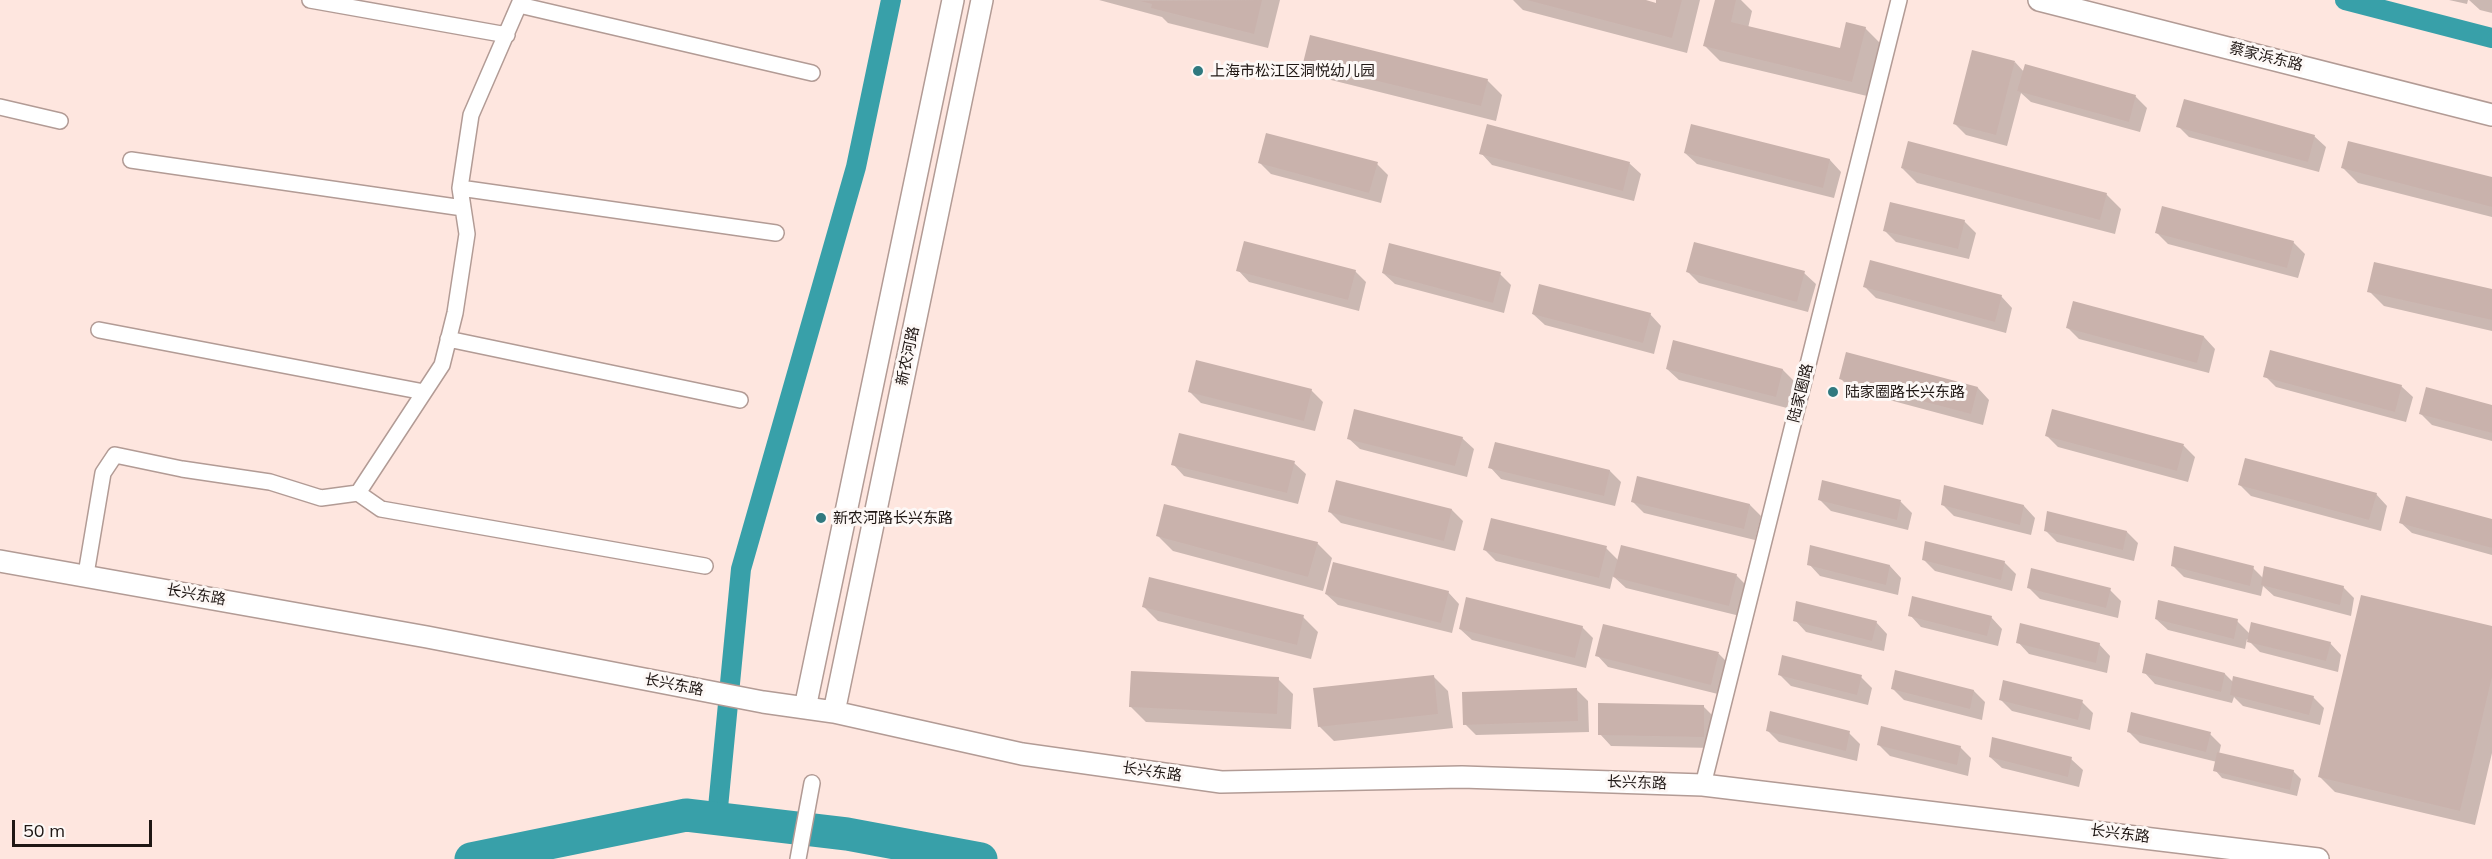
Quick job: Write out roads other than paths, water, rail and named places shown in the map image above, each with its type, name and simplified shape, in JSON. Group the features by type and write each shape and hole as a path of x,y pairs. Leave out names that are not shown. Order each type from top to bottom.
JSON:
{"main road":[{"name":"新农河路","path":"805,708 953,0"},
{"name":"新农河路","path":"834,712 982,0"},
{"name":"蔡家浜东路","path":"2039,0 2492,115"},
{"name":"长兴东路","path":"0,561 86,574 763,702 834,712 1022,754 1221,782 1462,777 1703,785 2318,859"}],"street":[{"path":"310,0 507,35"},
{"name":"陆家圈路","path":"1703,785 1899,0"},
{"path":"358,493 442,365 455,313 467,234 460,188 471,115 520,3 812,73"},
{"path":"0,107 60,121"},
{"path":"131,160 463,208"},
{"path":"460,188 776,233"},
{"path":"99,330 424,392"},
{"path":"448,339 740,400"},
{"path":"86,574 103,473 115,455 182,469 270,482 321,498 358,493 381,509 705,566"},
{"path":"798,859 812,783"}],"waterway":[{"path":"717,818 741,569 856,167 891,0"},
{"path":"2345,0 2492,38"},
{"path":"471,859 686,815 847,834 981,859"}],"place":[{"name":"上海市松江区洞悦幼儿园","path":"1198,71"},
{"name":"陆家圈路长兴东路","path":"1833,392"},
{"name":"新农河路长兴东路","path":"821,518"}]}
